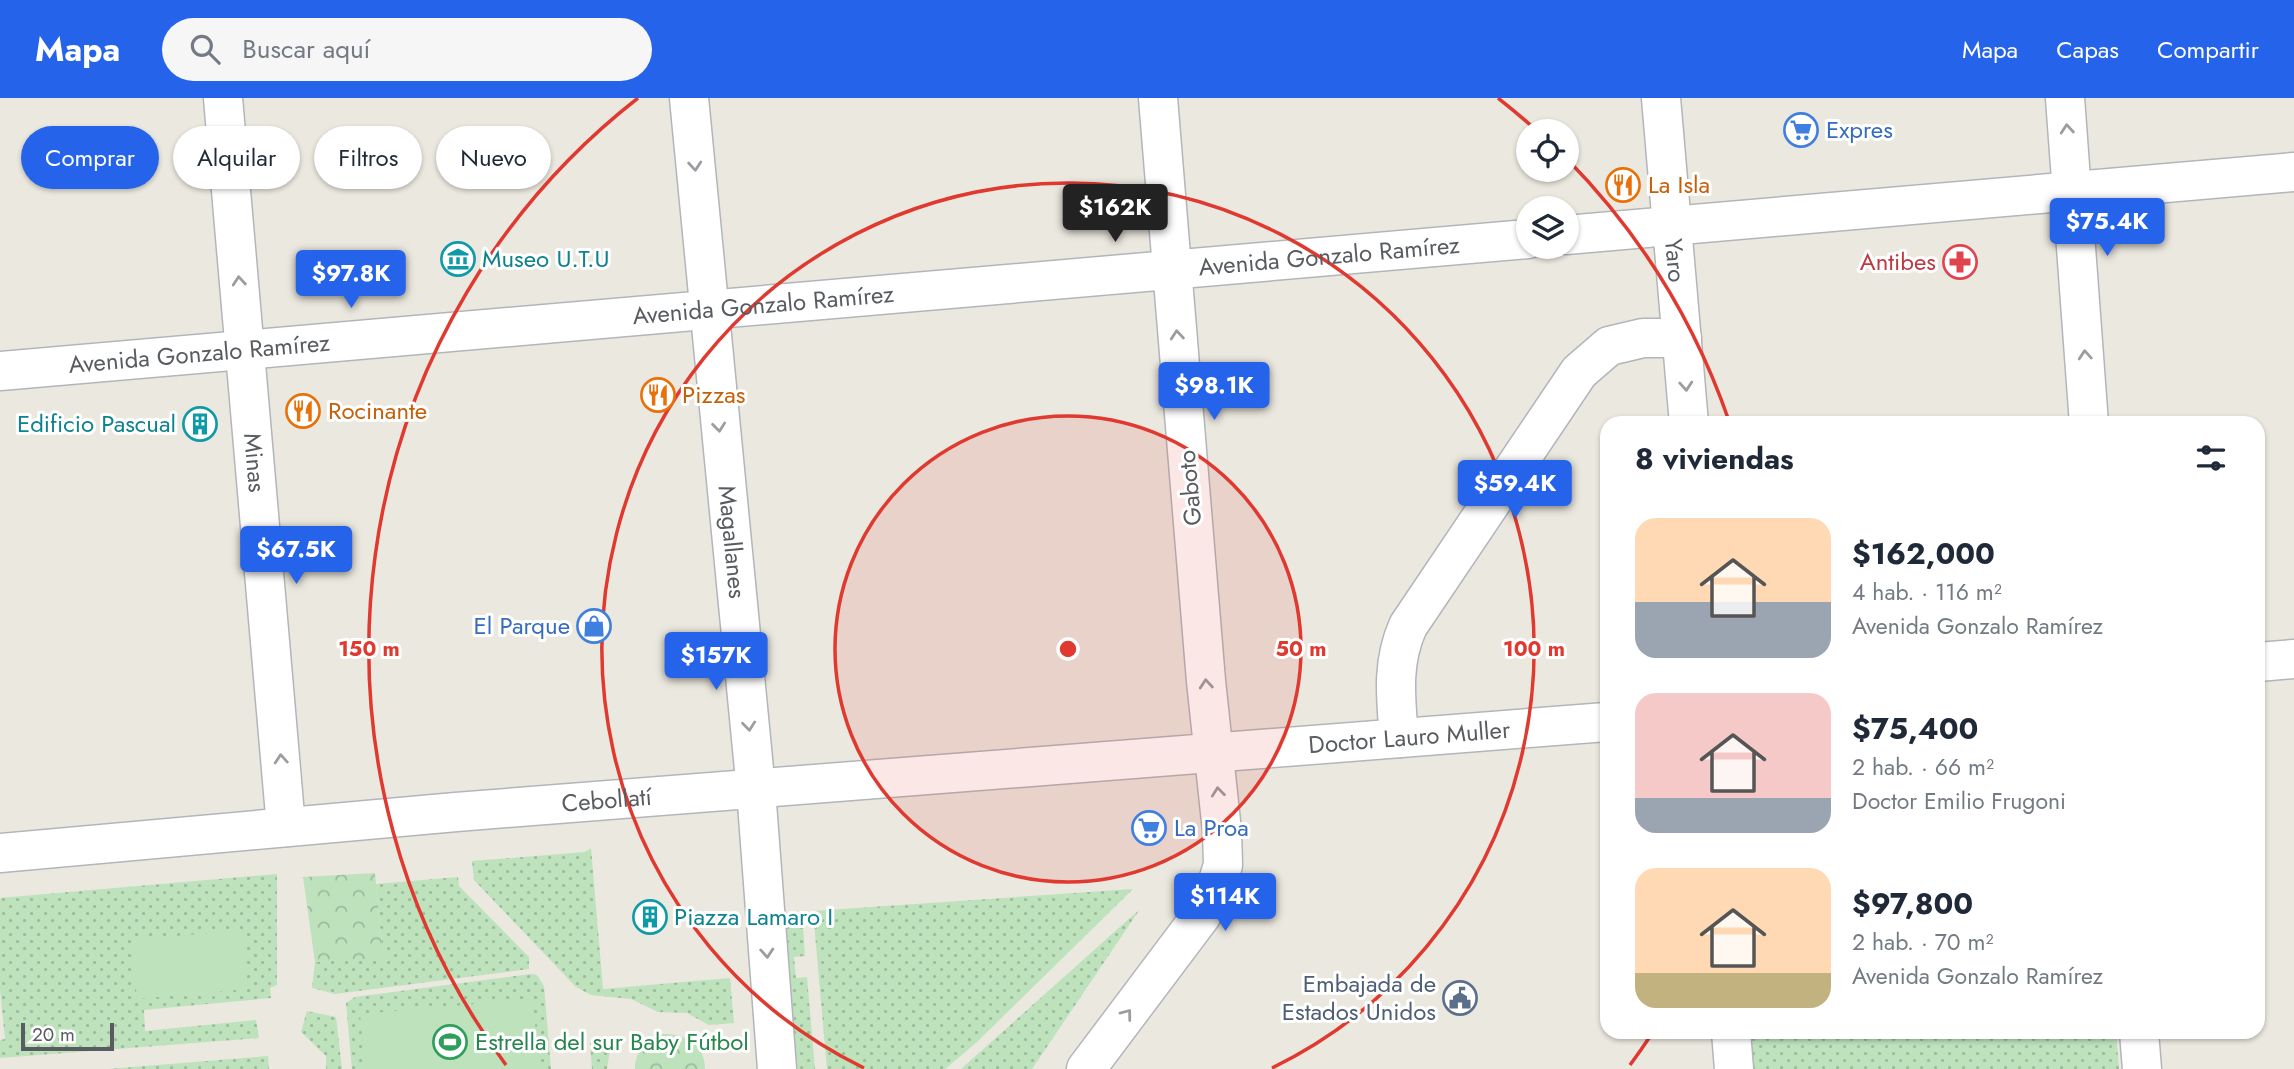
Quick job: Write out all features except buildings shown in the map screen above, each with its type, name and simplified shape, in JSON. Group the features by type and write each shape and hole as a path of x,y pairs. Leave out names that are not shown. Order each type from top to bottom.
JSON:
{"street":[{"name":"Minas","path":"223,98 286,827"},
{"name":"Magallanes","path":"689,98 755,790 777,1069"},
{"name":"Gaboto","path":"1086,1069 1201,916 1214,894 1223,865 1158,98"},
{"name":"Yaro","path":"1661,98 1688,416"},
{"path":"2065,98 2088,416"},
{"path":"1579,234 2294,172"},
{"name":"Avenida Gonzalo Ramírez","path":"0,371 1516,240"},
{"path":"1399,738 1395,669 1399,648 1408,626 1579,372 1609,346 1643,338 1682,338"},
{"path":"2265,661 2294,659"},
{"name":"Doctor Lauro Muller","path":"1213,752 1600,722"},
{"name":"Cebollatí","path":"0,853 456,812 1213,752"},
{"path":"1732,1039 1734,1069"},
{"path":"2139,1039 2142,1069"}],"green space":[{"path":"591,848 603,989 730,978 734,1023 709,1025 687,1013 658,1012 631,999 591,995 576,987 474,880 472,861 585,852"},
{"path":"375,873 383,958 315,962 303,877"},
{"path":"277,874 277,985 270,988 271,998 144,1010 145,1031 256,1020 259,1038 0,1058 0,1040 5,1039 0,989 0,898"},
{"path":"458,877 459,886 529,957 529,969 335,994 312,988 315,962 383,957 376,884"},
{"path":"1133,889 977,1042 945,1069 827,1069 813,911"},
{"path":"1140,909 1032,1069 961,1069"},
{"path":"802,911 805,956 794,957 796,978 807,977 815,1069 795,1069 782,913"},
{"path":"243,930 248,989 137,999 131,940"},
{"name":"Estrella del sur Baby Fútbol","path":"537,975 544,986 551,1069 352,1069 346,1003 355,997"},
{"name":"Estrella del sur Baby Fútbol","path":"533,999 539,1069 365,1069 360,1014"},
{"path":"307,1011 336,1017 342,1069 326,1069 326,1056 301,1032"},
{"path":"663,1034 686,1038 698,1047 705,1069 635,1069 637,1056 643,1047"},
{"path":"612,1038 607,1069 592,1069 590,1042"},
{"path":"1750,1039 2116,1039 2119,1069 1753,1069"},
{"path":"268,1056 269,1069 108,1069"}],"place":[{"name":"Expres","path":"1801,130"},
{"name":"La Isla","path":"1623,185"},
{"name":"Museo U.T.U","path":"458,259"},
{"name":"Antibes","path":"1960,262"},
{"name":"Pizzas","path":"658,395"},
{"name":"Rocinante","path":"303,411"},
{"name":"Edificio Pascual","path":"200,424"},
{"name":"El Parque","path":"594,626"},
{"name":"La Proa","path":"1149,828"},
{"name":"Piazza Lamaro I","path":"650,917"},
{"name":"Embajada de Estados Unidos","path":"1460,998"},
{"name":"Estrella del sur Baby Fútbol","path":"450,1042"}]}
